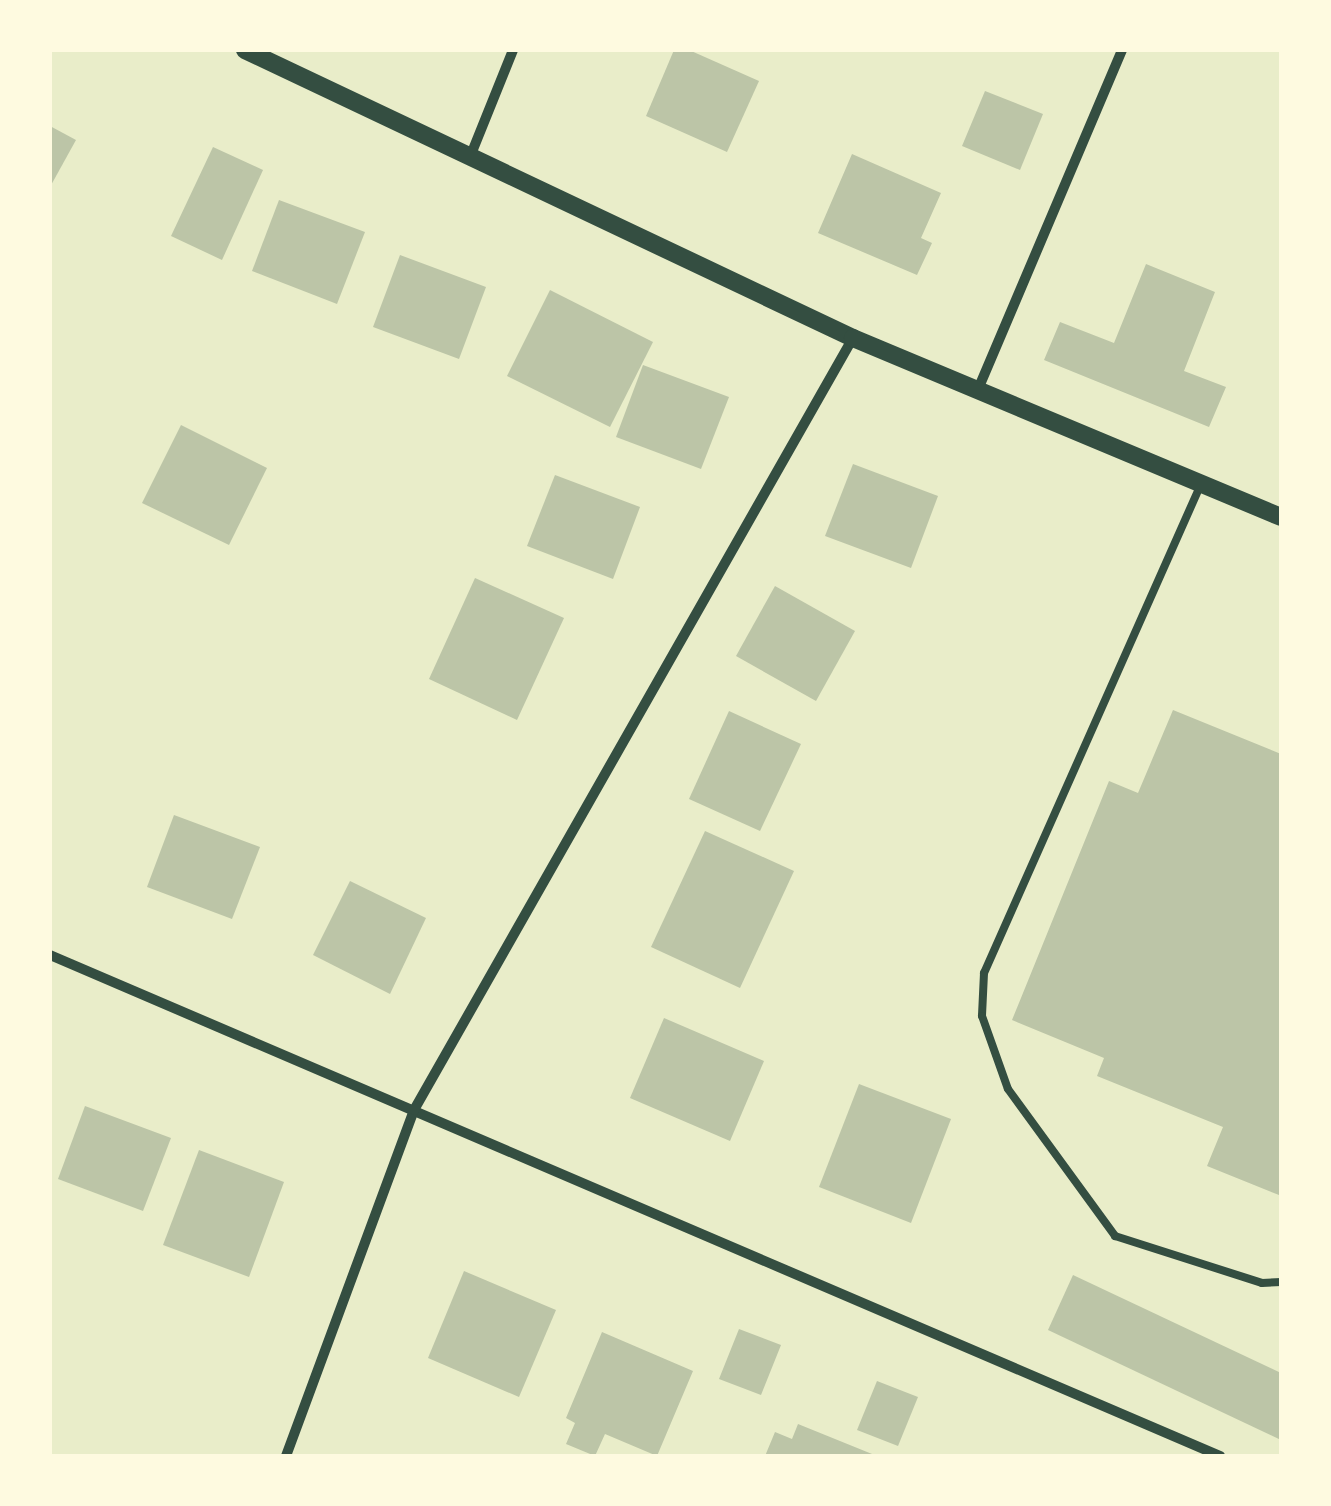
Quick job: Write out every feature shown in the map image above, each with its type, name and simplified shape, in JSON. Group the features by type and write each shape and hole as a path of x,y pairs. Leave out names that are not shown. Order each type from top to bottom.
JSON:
{"street":[{"path":"245,50 853,338 979,387 1281,517"},
{"path":"470,157 513,50"},
{"path":"979,387 1122,50"},
{"path":"286,1456 414,1110 853,338"},
{"path":"50,955 1220,1456"}],"lane":[{"path":"1202,483 984,974 982,1016 1008,1089 1115,1236 1262,1283 1281,1282"}],"building":[{"path":"674,50 689,50 759,81 727,152 646,116"},
{"path":"985,91 1043,114 1020,170 962,146"},
{"path":"50,126 76,140 50,187"},
{"path":"213,147 263,170 222,260 171,236"},
{"path":"852,154 941,193 921,238 932,243 917,275 818,233"},
{"path":"279,200 365,232 337,304 252,271"},
{"path":"400,255 486,287 459,359 373,327"},
{"path":"1146,264 1215,292 1184,371 1226,387 1209,427 1044,360 1060,322 1114,343"},
{"path":"550,290 653,342 610,427 507,376"},
{"path":"643,365 729,397 701,469 616,437"},
{"path":"181,425 267,468 229,545 142,503"},
{"path":"853,464 938,496 911,568 825,536"},
{"path":"555,475 640,507 613,579 527,546"},
{"path":"475,578 564,618 517,720 429,679"},
{"path":"775,586 855,631 816,701 736,656"},
{"path":"1173,710 1281,754 1279,1195 1207,1166 1223,1127 1097,1076 1104,1058 1012,1020 1109,781 1138,793"},
{"path":"729,711 801,744 760,831 689,799"},
{"path":"174,815 260,847 232,919 147,887"},
{"path":"705,831 794,871 740,988 651,947"},
{"path":"350,881 426,918 390,994 313,955"},
{"path":"664,1018 764,1061 730,1141 630,1098"},
{"path":"859,1084 951,1119 911,1223 819,1187"},
{"path":"85,1106 171,1138 143,1211 58,1179"},
{"path":"199,1150 284,1182 249,1277 163,1245"},
{"path":"464,1271 556,1310 519,1397 428,1358"},
{"path":"1073,1275 1281,1373 1281,1440 1048,1330"},
{"path":"739,1329 781,1345 761,1395 719,1379"},
{"path":"602,1332 693,1371 657,1456 605,1434 595,1456 566,1444 575,1423 566,1418"},
{"path":"877,1381 918,1397 898,1446 857,1430"},
{"path":"798,1424 877,1456 765,1456 775,1432 792,1439"}]}
